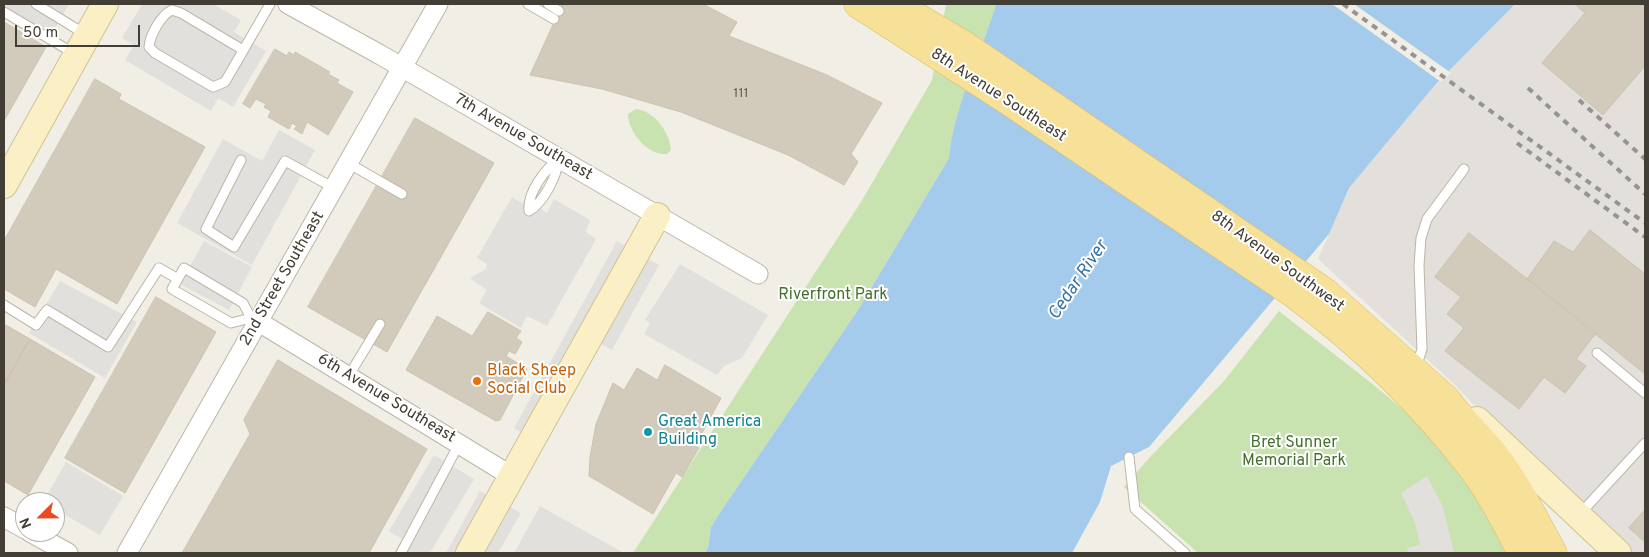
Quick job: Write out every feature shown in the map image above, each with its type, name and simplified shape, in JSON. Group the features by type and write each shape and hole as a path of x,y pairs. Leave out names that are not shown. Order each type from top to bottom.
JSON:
{"main road":[{"name":"8th Avenue Southeast","path":"858,4 902,18 1004,98 1142,179"},
{"name":"8th Avenue Southwest","path":"1142,179 1294,294 1365,340 1409,381 1446,398 1460,419 1491,452 1517,489 1553,553"},
{"path":"1409,381 1473,469 1504,517 1522,553"}],"street":[{"path":"4,184 106,4"},
{"name":"7th Avenue Southeast","path":"288,4 758,274"},
{"name":"2nd Street Southeast","path":"127,553 255,320 334,188 438,4"},
{"path":"469,553 657,216"},
{"name":"6th Avenue Southeast","path":"255,320 513,477"},
{"name":"8th Avenue Southwest","path":"1446,398 1464,408 1618,553"},
{"path":"4,517 15,523"},
{"path":"48,542 68,553"}],"lane":[{"path":"36,4 82,45"},
{"path":"243,50 181,13 172,10 166,12 150,40 149,47 154,53 213,87 225,82 270,4"},
{"path":"528,4 554,19"},
{"path":"548,4 559,11"},
{"path":"4,12 82,45"},
{"path":"559,159 557,174 536,207 529,211 528,204 541,179 548,167 559,159"},
{"path":"241,160 206,229 234,247 285,161 334,188"},
{"path":"348,163 402,194"},
{"path":"1409,381 1420,360 1422,350 1419,265 1421,238 1427,219 1464,169"},
{"path":"4,305 36,324 47,310 108,347 159,268 178,279"},
{"path":"184,268 243,303 255,320 231,323 172,289 184,268"},
{"path":"348,377 380,324"},
{"path":"1597,353 1645,393"},
{"path":"1579,515 1645,443"},
{"path":"401,553 459,444"},
{"path":"1129,457 1134,509 1185,553"}],"shaded area":[{"path":"4,4 69,4 52,34 4,6"},
{"path":"142,4 213,4 241,20 234,32 266,51 233,107 218,98 211,111 125,60 134,45 122,38"},
{"path":"1515,4 1645,4 1645,553 1618,553 1563,500 1455,385 1318,259 1349,188 1435,85"},
{"path":"279,130 315,150 252,265 177,223 223,139 262,161"},
{"path":"535,182 550,191 541,209 547,213 554,199 590,220 586,232 596,239 547,326 527,316 521,328 479,303 487,290 470,278 486,269 487,264 477,258 512,197 525,205"},
{"path":"204,241 252,267 229,310 180,284"},
{"path":"617,241 659,265 612,350 584,335 528,437 514,428"},
{"path":"680,264 768,315 742,358 724,366 717,375 644,334 650,323 645,320"},
{"path":"60,281 137,322 105,378 29,333"},
{"path":"434,455 474,479 430,553 394,553 402,539 389,531"},
{"path":"66,462 123,496 100,535 65,515 65,492 49,492"},
{"path":"1427,476 1443,507 1454,553 1408,553 1407,548 1420,545 1415,523 1401,493"},
{"path":"480,491 521,513 498,553 446,553"},
{"path":"540,506 624,553 514,553"}],"green space":[{"name":"Riverfront Park","path":"946,4 996,4 962,99 956,119 949,158 858,310 711,527 708,548 705,553 633,553 861,202 932,80"},
{"path":"636,109 649,114 660,124 670,143 671,150 667,154 660,154 646,147 635,135 631,128 628,114"},
{"name":"Bret Sunner Memorial Park","path":"1279,311 1383,392 1429,434 1467,483 1489,519 1506,553 1198,553 1124,487 1150,457 1224,381"}],"water":[{"name":"Cedar River","path":"996,4 1515,4 1435,85 1349,188 1329,234 1149,447 1111,466 1100,502 1072,553 705,553 708,548 711,527 858,310 949,158 956,119 962,99"}],"pier":[{"path":"1332,4 1354,4 1451,73 1441,82"}],"building":[{"path":"557,4 703,4 737,22 729,36 827,75 882,103 851,154 858,162 844,185 788,155 681,112 602,89 530,75 562,5"},
{"path":"1577,4 1645,4 1645,66 1603,115 1542,63 1585,13"},
{"path":"4,22 46,47 4,121"},
{"path":"275,49 287,56 289,52 294,55 295,52 330,72 328,74 339,80 337,83 353,92 328,135 307,122 302,134 294,129 297,126 292,123 289,129 268,117 271,111 264,107 266,104 256,99 250,108 243,104"},
{"path":"95,79 121,94 119,99 205,147 117,304 56,269 35,307 4,289 4,241"},
{"path":"415,118 494,163 387,352 308,307"},
{"path":"1590,230 1645,274 1645,374 1527,279 1554,241 1573,252"},
{"path":"1469,233 1596,333 1576,359 1586,366 1565,393 1544,377 1519,409 1445,351 1464,328 1447,314 1461,297 1435,277"},
{"path":"156,297 216,332 125,493 65,458"},
{"path":"488,312 521,331 516,338 522,342 515,354 509,351 506,356 527,369 500,420 496,421 406,370 437,316 472,336"},
{"path":"4,324 30,339 4,385"},
{"path":"30,339 95,377 30,492 23,492 4,481 4,385"},
{"path":"278,360 427,449 369,553 182,553 250,434 244,420"},
{"name":"Great America Building","path":"665,365 721,398 695,446 699,448 682,477 676,473 653,514 589,476 590,457 596,424 613,383 624,390 637,368 657,380"},
{"path":"1645,510 1645,542 1629,528"}],"railway":[{"path":"1343,4 1645,223"},
{"path":"1528,88 1645,194"},
{"path":"1579,100 1645,159"},
{"path":"1517,143 1645,237"}],"place":[{"name":"Black Sheep Social Club","path":"477,381"},
{"name":"Great America Building","path":"648,432"}]}
